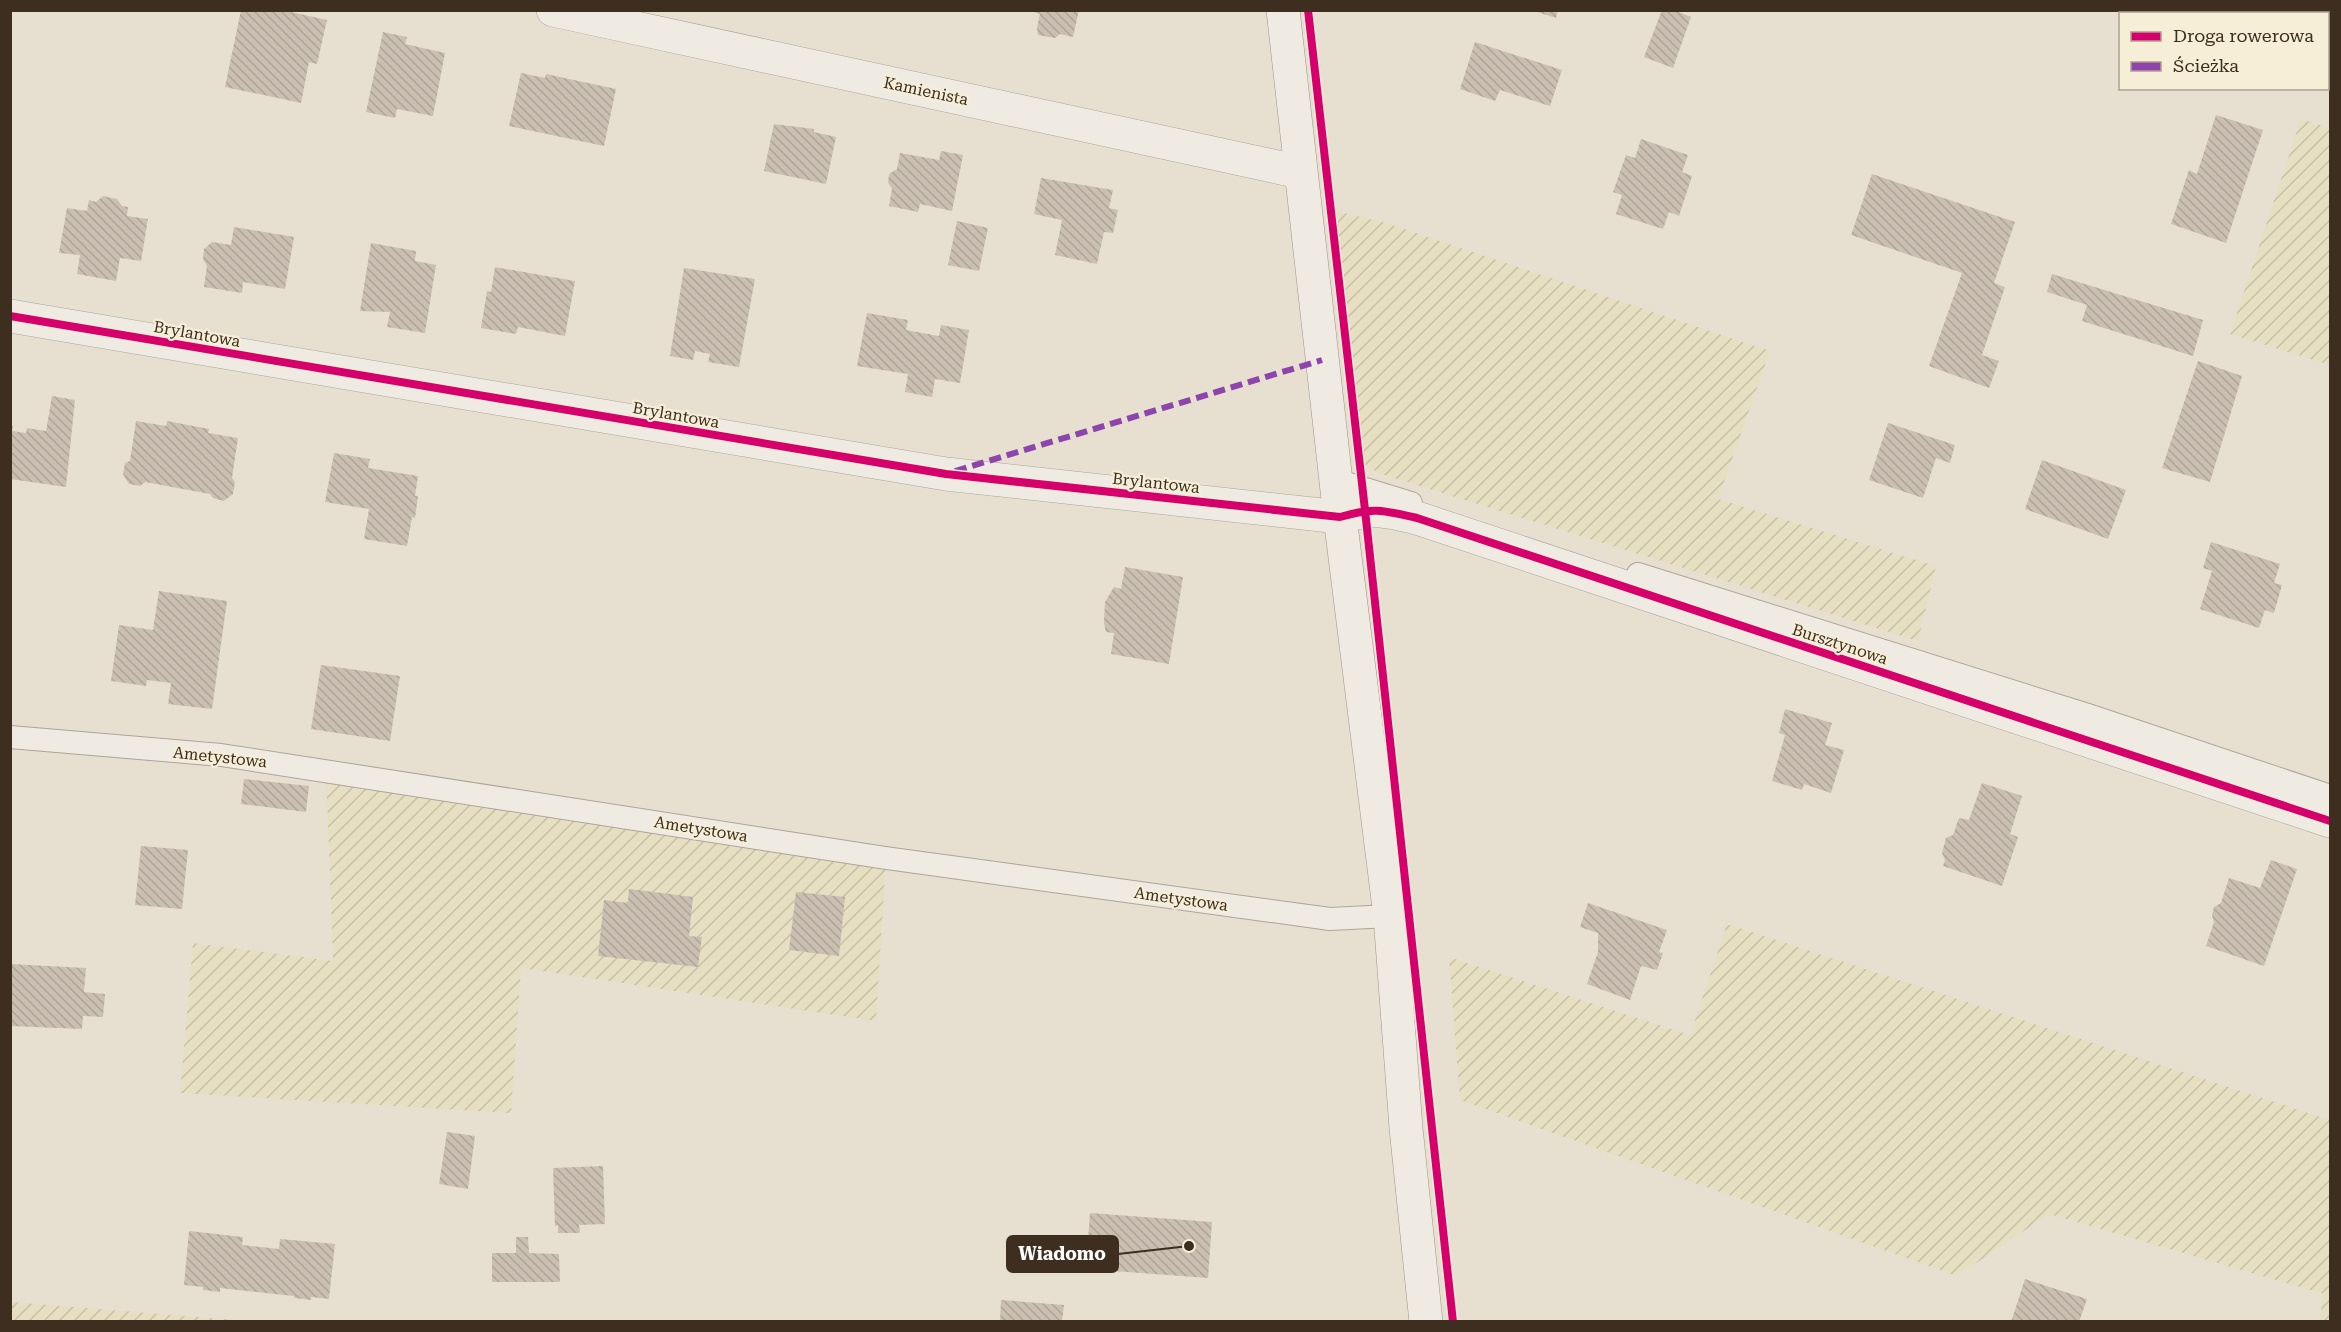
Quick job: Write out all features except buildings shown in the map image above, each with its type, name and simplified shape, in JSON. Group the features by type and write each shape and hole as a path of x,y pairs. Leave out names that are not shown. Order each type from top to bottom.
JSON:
{"street":[{"name":"Kamienista","path":"553,10 1300,172"},
{"path":"1283,10 1340,517 1390,916 1406,1128 1426,1322"},
{"name":"Brylantowa","path":"10,316 946,474 1340,517"},
{"name":"Bursztynowa","path":"1340,517 1365,510 1380,510 1417,518 2331,821"}],"lane":[{"path":"1336,480 2088,716 2331,796"},
{"name":"Ametystowa","path":"10,737 221,755 886,858 1330,919 1390,916"}],"shaded area":[{"path":"2301,119 2330,128 2330,365 2230,334"},
{"path":"1336,211 1386,223 1770,351 1718,499 1936,566 1918,641 1381,474 1356,460"},
{"path":"326,770 886,858 876,1021 521,968 511,1113 180,1093 193,943 333,961"},
{"path":"1727,924 2330,1120 2330,1321 2319,1321 2324,1294 2049,1214 1957,1276 1460,1100 1449,957 1690,1035"},
{"path":"11,1302 248,1321 11,1321"}],"marked path":[{"path":"955,471 1322,360"}],"cycle path":[{"path":"1308,10 1453,1322"},
{"path":"10,316 946,474 1340,517 1370,511 1395,513 1417,518 2330,821"}],"place":[{"name":"Wiadomo","path":"1189,1246"}]}
